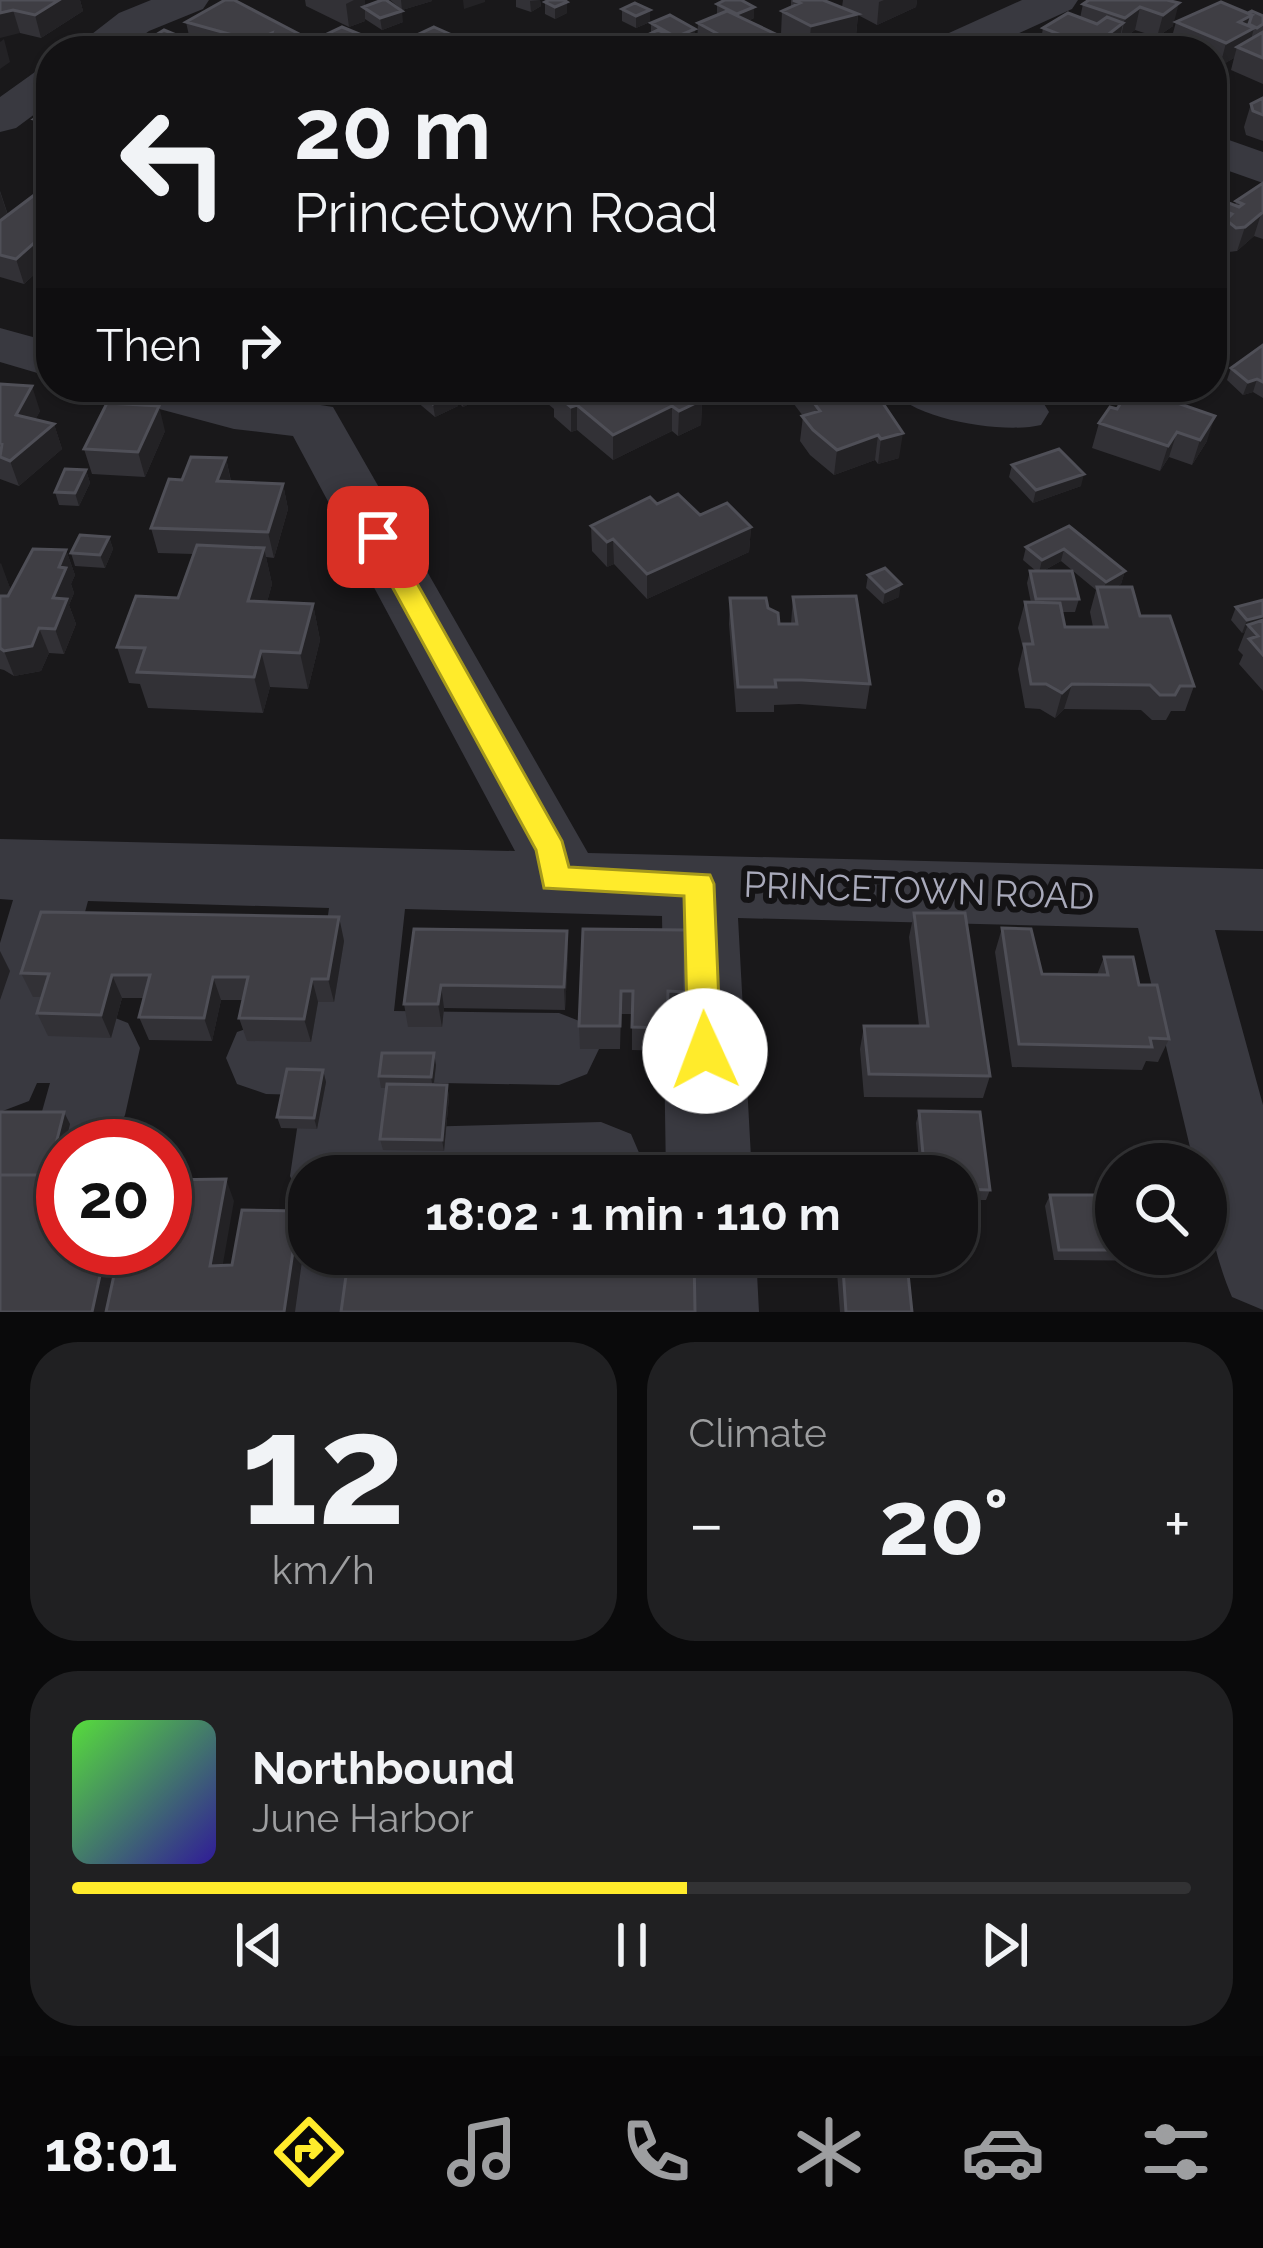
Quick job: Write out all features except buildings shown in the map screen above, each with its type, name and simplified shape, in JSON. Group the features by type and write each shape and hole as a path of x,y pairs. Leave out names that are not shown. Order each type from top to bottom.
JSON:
{"street":[{"path":"114,36 134,22 188,0"},
{"path":"970,36 1057,0"},
{"path":"0,118 36,92"},
{"path":"1227,154 1263,169"},
{"path":"0,344 36,355"},
{"path":"200,402 234,411 324,404 551,850 555,879"},
{"path":"956,402 1022,412"},
{"path":"30,869 4,1061 100,1048 83,1114"},
{"name":"PRINCETOWN ROAD","path":"30,869 1263,900"},
{"path":"335,1155 370,877"},
{"path":"699,884 709,1155"},
{"path":"1168,897 1263,1267"},
{"path":"266,1058 560,1049"},
{"path":"314,1312 319,1275"},
{"path":"713,1275 715,1312"}],"route":[{"path":"378,537 551,850 555,879 699,884 705,1051"}]}
